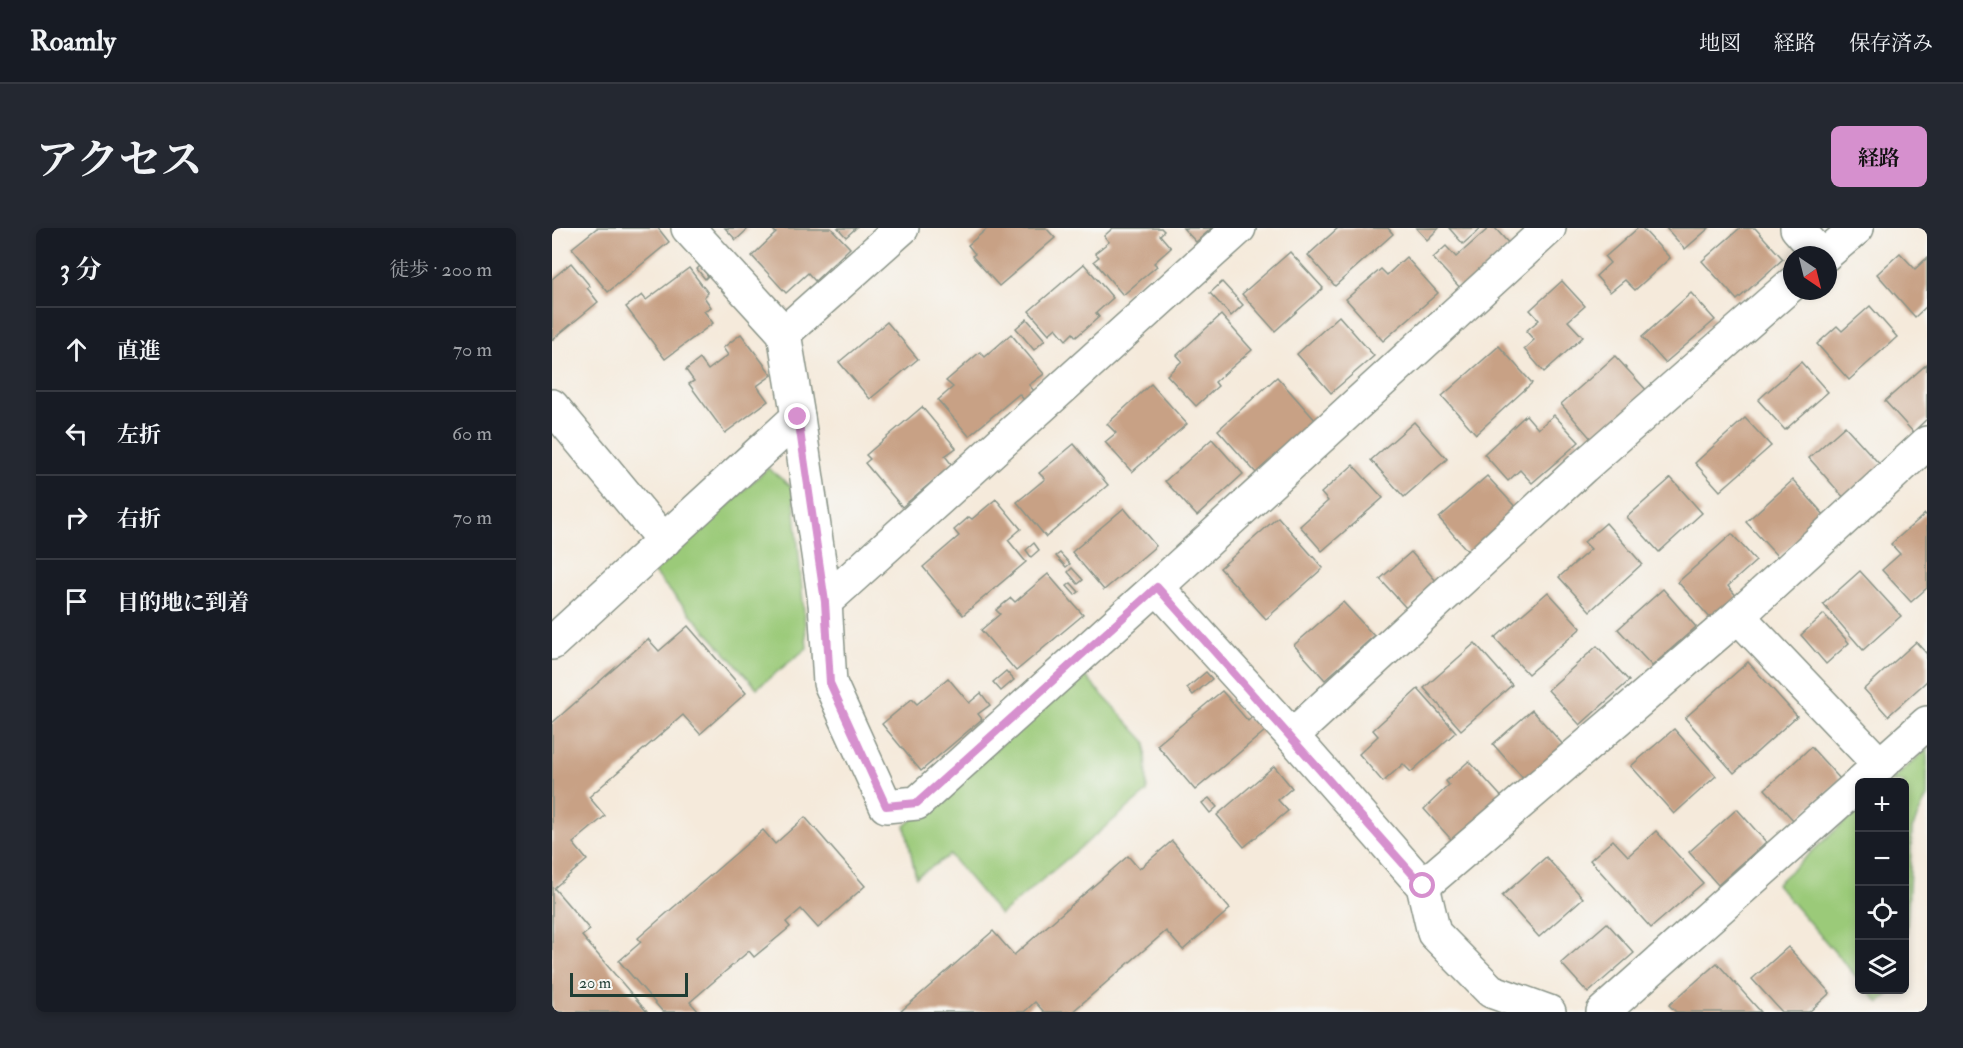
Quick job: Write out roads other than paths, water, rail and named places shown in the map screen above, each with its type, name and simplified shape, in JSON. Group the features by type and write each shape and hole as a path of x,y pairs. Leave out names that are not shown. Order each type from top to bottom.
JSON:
{"street":[{"path":"688,228 784,333 825,602 830,683 886,806 917,803 1549,228"},
{"path":"784,333 902,228"},
{"path":"825,602 1239,228"},
{"path":"1797,228 1814,246"},
{"path":"1834,246 1857,228"},
{"path":"1292,736 1583,467 1783,292"},
{"path":"552,406 664,541"},
{"path":"552,643 798,417"},
{"path":"1423,886 1738,616 1927,443"},
{"path":"1157,587 1292,736 1423,886 1434,933 1491,991 1549,1012"},
{"path":"1738,616 1867,777"},
{"path":"1603,1012 1927,723"}]}
